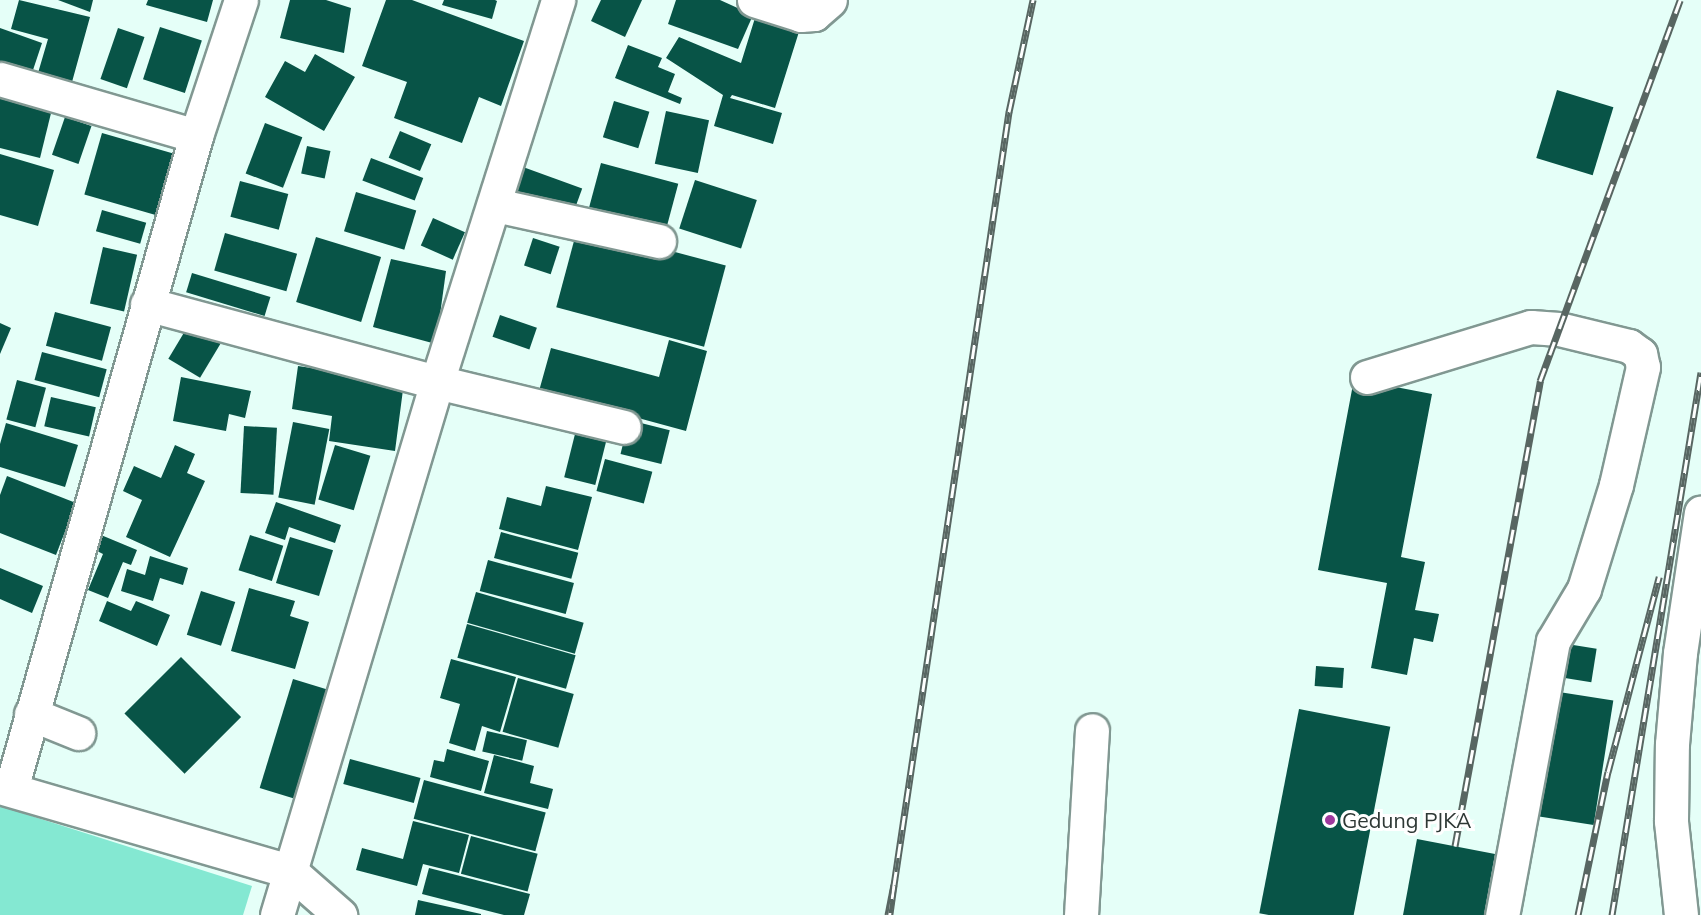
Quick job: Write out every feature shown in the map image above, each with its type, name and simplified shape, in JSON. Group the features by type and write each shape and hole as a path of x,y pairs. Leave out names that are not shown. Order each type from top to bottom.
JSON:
{"street":[{"path":"241,0 196,136 31,714 5,788 290,871 340,915"},
{"path":"277,915 436,382 495,205 558,0"},
{"path":"754,0 801,15 814,14 831,0"},
{"path":"0,79 196,136"},
{"path":"495,205 659,241"},
{"path":"147,304 436,382 624,427"},
{"path":"1367,377 1531,327 1559,329 1629,345 1640,354 1643,367 1616,485 1584,589 1553,641 1502,915"},
{"path":"1682,915 1671,821 1672,744 1680,653 1701,513"},
{"path":"31,714 78,733"},
{"path":"1081,915 1092,730"}],"green space":[{"path":"0,806 252,886 243,915 0,915"}],"building":[{"path":"19,0 90,17 72,82 38,73 48,39 11,29"},
{"path":"58,0 93,0 90,12"},
{"path":"148,0 213,0 207,22 146,5"},
{"path":"290,0 326,0 351,8 344,53 280,38"},
{"path":"386,0 412,0 524,41 501,106 479,97 462,143 394,118 407,82 362,66"},
{"path":"444,0 497,1 492,19 442,5"},
{"path":"601,0 642,0 625,37 591,21"},
{"path":"676,0 720,0 753,15 738,49 668,24"},
{"path":"759,5 803,19 775,108 732,95 730,98 782,113 773,144 714,126 723,95 666,58 679,37 741,63"},
{"path":"160,27 202,41 185,93 143,79"},
{"path":"0,28 42,43 32,73 0,62"},
{"path":"118,28 144,37 127,88 100,79"},
{"path":"628,45 662,58 658,67 675,74 668,92 682,98 680,104 615,78"},
{"path":"315,54 355,77 324,131 265,97 285,61 305,72"},
{"path":"1557,90 1613,107 1593,175 1536,158"},
{"path":"0,92 53,105 40,158 0,148"},
{"path":"614,101 649,112 638,148 603,137"},
{"path":"666,111 709,120 698,173 655,164"},
{"path":"65,117 91,126 78,164 52,155"},
{"path":"265,123 302,137 283,188 246,173"},
{"path":"400,131 431,144 420,171 389,158"},
{"path":"102,133 174,154 156,215 84,195"},
{"path":"307,146 330,151 325,178 301,173"},
{"path":"0,154 54,170 38,226 0,215"},
{"path":"371,158 423,178 415,200 362,180"},
{"path":"601,163 678,184 665,233 588,212"},
{"path":"523,167 582,189 574,212 514,190"},
{"path":"695,180 757,200 741,249 679,229"},
{"path":"240,181 288,194 279,230 230,217"},
{"path":"356,192 416,210 404,250 344,231"},
{"path":"102,210 146,223 140,244 96,231"},
{"path":"433,218 465,232 453,260 421,245"},
{"path":"578,226 726,266 704,347 556,307"},
{"path":"225,233 297,254 286,291 214,270"},
{"path":"316,237 381,257 361,322 296,302"},
{"path":"533,238 560,247 551,274 524,266"},
{"path":"103,247 137,255 124,311 90,304"},
{"path":"391,259 446,271 436,344 373,327"},
{"path":"192,273 270,297 265,316 186,292"},
{"path":"55,312 111,327 102,361 46,346"},
{"path":"500,315 537,328 529,349 493,337"},
{"path":"191,321 223,340 200,378 168,359"},
{"path":"0,323 11,328 0,354"},
{"path":"669,340 707,351 686,431 539,391 551,348 659,377"},
{"path":"42,352 107,369 99,397 34,380"},
{"path":"298,366 404,382 395,451 329,441 332,416 292,409"},
{"path":"181,377 251,391 245,418 229,414 226,431 173,421"},
{"path":"1354,379 1432,394 1401,557 1425,562 1415,610 1439,614 1433,642 1414,638 1407,675 1371,668 1387,583 1318,570"},
{"path":"17,380 46,388 35,427 6,420"},
{"path":"51,397 96,407 89,437 44,426"},
{"path":"629,420 670,430 661,464 621,454"},
{"path":"293,422 329,429 315,505 278,498"},
{"path":"578,422 609,430 595,485 564,477"},
{"path":"6,423 78,445 65,487 0,467 0,444"},
{"path":"244,426 277,428 273,495 240,493"},
{"path":"175,445 195,454 187,473 205,481 170,557 126,537 142,500 123,491 134,466 161,478"},
{"path":"335,445 370,456 354,510 318,500"},
{"path":"605,459 652,472 644,504 596,491"},
{"path":"7,476 76,503 56,555 0,533 0,495"},
{"path":"546,486 592,497 578,550 499,529 507,497 541,506"},
{"path":"276,502 341,525 335,543 289,527 285,540 265,533"},
{"path":"501,532 578,553 571,579 494,558"},
{"path":"101,535 137,550 131,565 123,562 108,598 88,590 103,554 95,550"},
{"path":"250,535 283,546 272,581 239,570"},
{"path":"290,537 333,550 319,596 276,583"},
{"path":"150,556 188,568 183,585 160,578 153,601 121,591 127,569 145,575"},
{"path":"488,560 574,583 566,614 480,591"},
{"path":"0,568 43,586 32,613 0,599"},
{"path":"249,588 295,601 290,616 309,622 295,669 231,651"},
{"path":"201,591 235,602 221,646 187,635"},
{"path":"476,592 584,623 575,654 467,623"},
{"path":"107,601 131,611 136,601 170,615 157,646 99,621"},
{"path":"467,624 576,655 566,689 457,658"},
{"path":"1567,644 1597,649 1591,682 1562,678"},
{"path":"181,657 241,717 185,774 124,714"},
{"path":"451,659 516,677 500,732 482,726 475,751 449,743 460,704 440,698"},
{"path":"1316,666 1344,668 1343,688 1315,686"},
{"path":"518,678 574,694 558,748 503,732"},
{"path":"293,679 332,691 299,800 260,788"},
{"path":"1559,692 1613,701 1594,825 1539,816"},
{"name":"Gedung PJKA","path":"1299,709 1390,727 1354,915 1259,913"},
{"path":"487,731 527,740 522,761 482,751"},
{"path":"447,749 489,761 481,791 430,777 434,760 444,762"},
{"path":"494,755 534,766 530,783 553,789 548,809 484,793"},
{"path":"350,759 421,778 414,803 343,784"},
{"path":"424,780 546,813 535,851 414,819"},
{"path":"413,821 469,835 459,873 423,864 417,886 356,870 362,848 403,859"},
{"path":"471,836 538,854 528,892 461,874"},
{"name":"Gedung PJKA","path":"1417,839 1495,854 1484,915 1403,915"},
{"path":"429,868 530,894 524,915 504,915 422,894"},
{"path":"418,900 481,914 481,915 415,915"}],"railway":[{"path":"894,885 1009,112 1033,0"},
{"path":"1455,846 1540,381 1680,0"},
{"path":"1612,915 1701,372"},
{"path":"1578,915 1608,772 1659,577"},
{"path":"888,915 894,885 890,915"}],"place":[{"name":"Gedung PJKA","path":"1330,820"}]}
